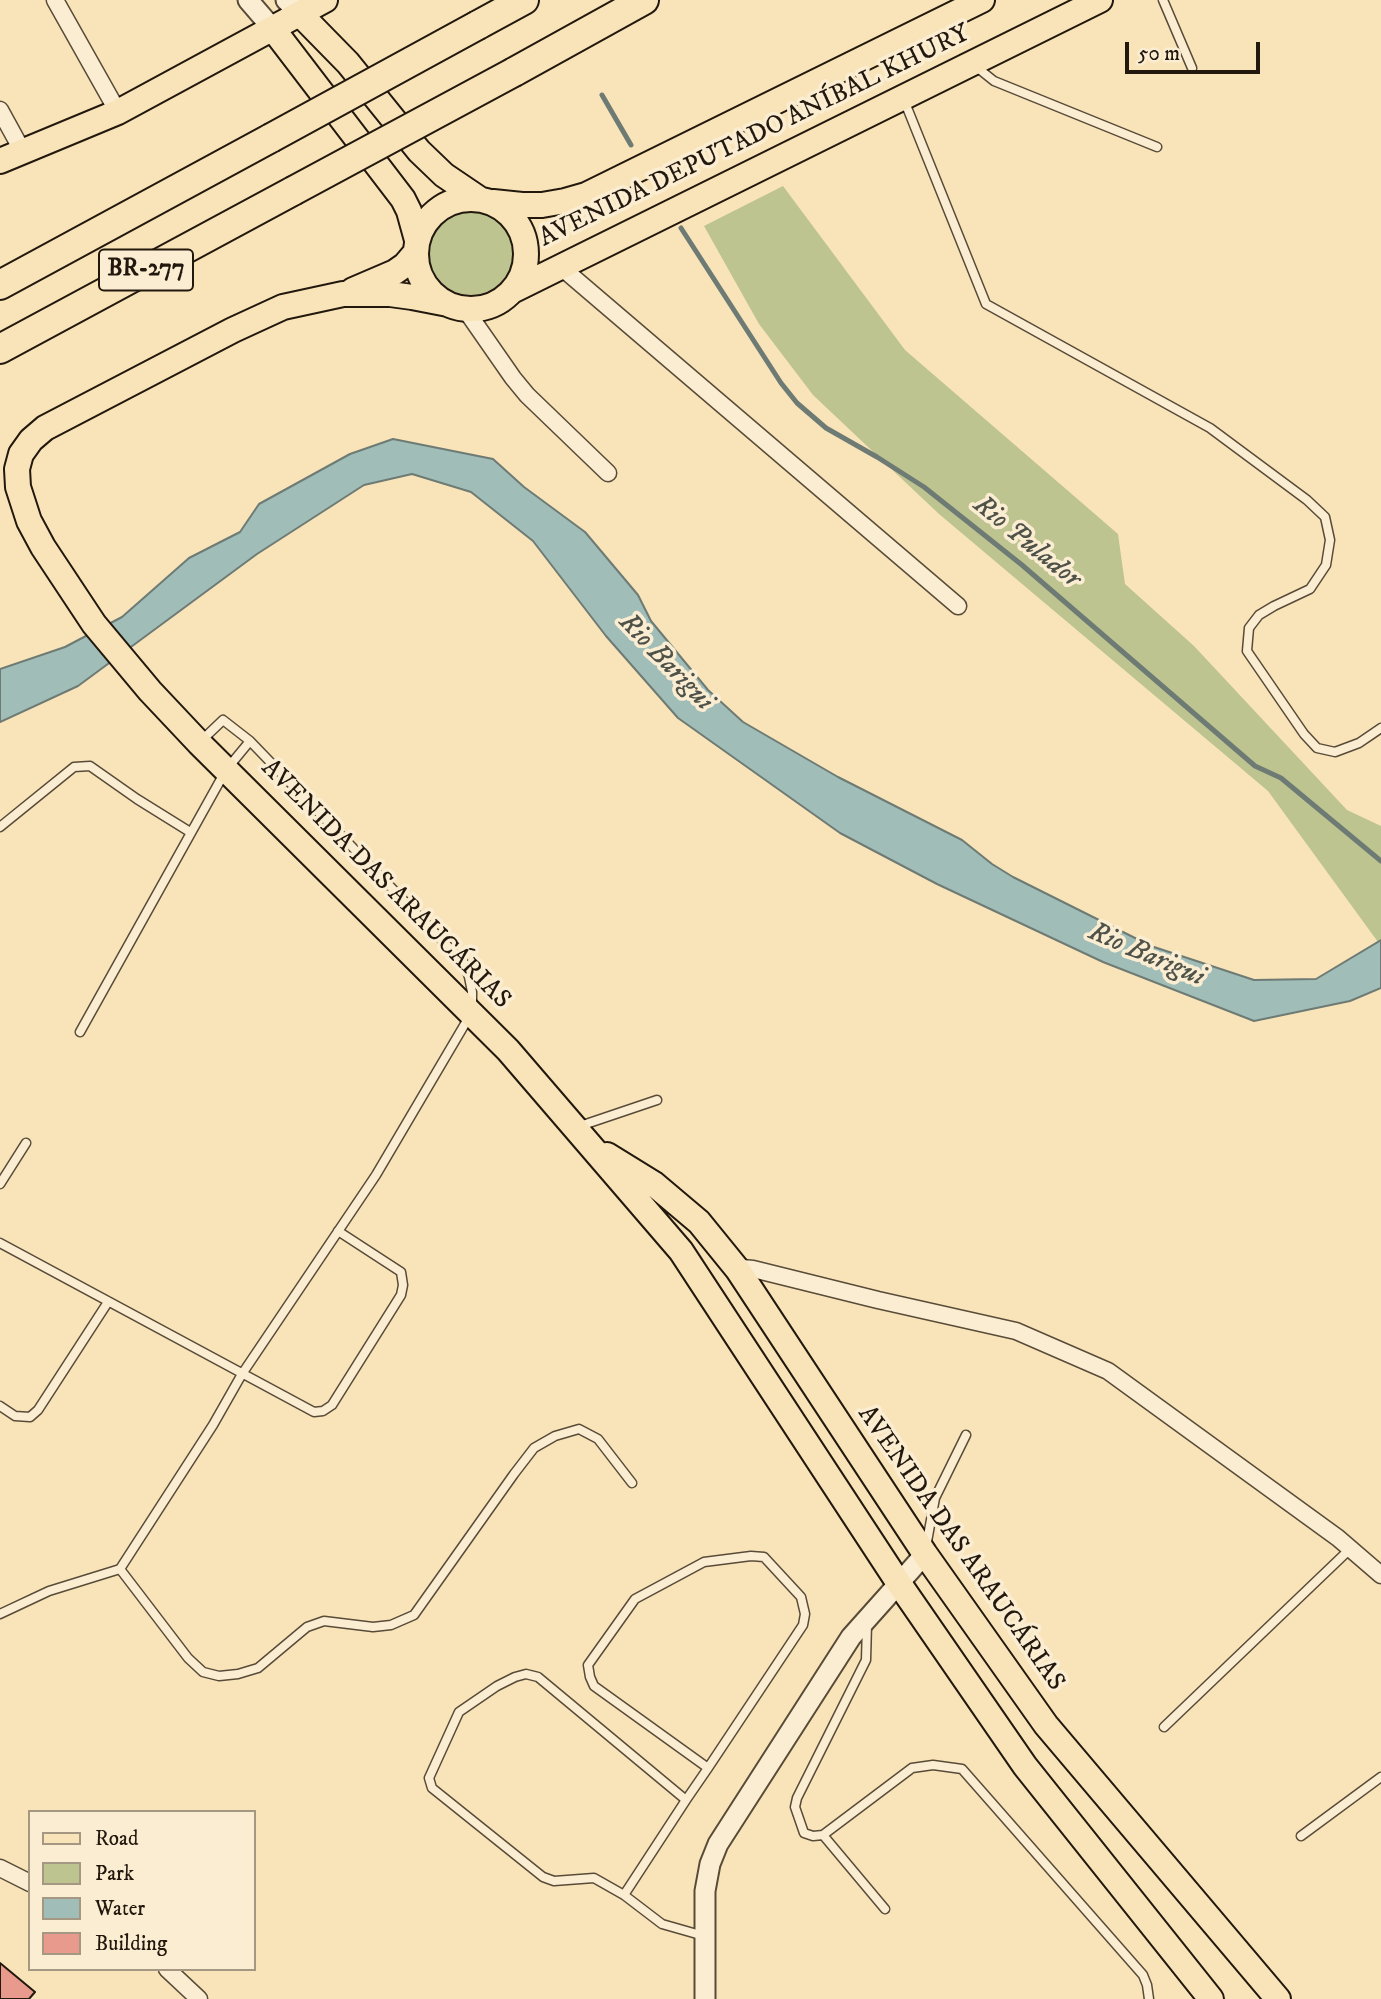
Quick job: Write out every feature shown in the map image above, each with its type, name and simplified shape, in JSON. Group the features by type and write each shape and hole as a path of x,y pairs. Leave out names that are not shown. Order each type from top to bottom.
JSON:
{"highway":[{"name":"BR-277","path":"0,285 524,0"},
{"name":"BR-277","path":"0,349 644,0"}],"main road":[{"path":"11,157 118,112 273,29 293,7 325,0"},
{"name":"AVENIDA DEPUTADO ANÍBAL KHURY","path":"485,200 542,205 586,195 982,0"},
{"name":"AVENIDA DEPUTADO ANÍBAL KHURY","path":"512,291 1100,0"},
{"path":"293,7 348,63 419,151 444,175 508,212 519,225 526,242 527,259 522,276 512,291 499,302 482,308 456,307 390,294 343,294"},
{"path":"273,29 403,199 410,211 418,268 424,283 434,295 456,307"},
{"path":"343,294 395,272 405,265 417,246 423,225 447,203 462,198 485,200"},
{"name":"AVENIDA DAS ARAUCÁRIAS","path":"343,294 307,300 262,316 45,428 31,440 21,454 16,469 18,487 29,521 49,557 94,624 134,672 199,743 508,1050 681,1251 898,1583 1025,1766 1211,1999"},
{"name":"AVENIDA DAS ARAUCÁRIAS","path":"581,1136 654,1184 699,1222 738,1270 925,1554 1046,1725 1278,1999"},
{"path":"681,1251 701,1261 738,1270"}],"street":[{"path":"55,0 118,112"},
{"path":"248,0 273,29"},
{"path":"0,110 11,157"},
{"path":"561,267 958,606"},
{"path":"456,307 527,395 608,473"},
{"path":"738,1270 754,1269 1016,1331 1108,1371 1256,1477 1381,1575"},
{"path":"705,1999 705,1891 710,1864 718,1844 837,1657 867,1617 925,1554"},
{"path":"0,1868 28,1882"},
{"path":"169,1971 199,1999"}],"lane":[{"path":"1163,0 1192,68"},
{"path":"972,63 994,81 1157,147"},
{"path":"904,97 986,304 1210,428 1307,500 1325,517 1330,540 1326,565 1310,589 1259,615 1249,628 1247,651 1304,734 1317,748 1335,752 1359,743 1381,728"},
{"path":"0,1614 49,1591 120,1569 213,1425 242,1374 376,1175 472,1012 470,977 464,963 250,741 223,720 199,743"},
{"path":"80,1032 190,831 226,770 250,741"},
{"path":"0,827 74,767 90,766 190,831"},
{"path":"581,1136 657,1100"},
{"path":"0,1184 26,1143"},
{"path":"0,1243 314,1412 323,1411 332,1405 401,1295 403,1285 401,1272 338,1231"},
{"path":"0,1406 15,1416 30,1417 38,1410 108,1302"},
{"path":"120,1569 188,1658 203,1672 219,1676 238,1674 258,1668 307,1627 324,1621 373,1627 391,1625 414,1615 534,1448 555,1436 579,1429 598,1439 632,1483"},
{"path":"925,1554 935,1498 966,1435"},
{"path":"1164,1727 1350,1549"},
{"path":"624,1895 803,1625 805,1614 801,1597 764,1557 704,1562 635,1599 588,1665 594,1686 708,1768"},
{"path":"867,1617 866,1660 797,1798 795,1808 804,1833 823,1835 912,1768 933,1765 962,1769 1143,1975 1149,1999"},
{"path":"685,1800 538,1677 526,1674 497,1686 459,1712 429,1778 432,1788 543,1877 554,1881 594,1878 624,1895 662,1924 704,1936"},
{"path":"1301,1836 1381,1777"},
{"path":"823,1835 885,1909"}],"green space":[{"path":"783,186 905,350 1118,534 1125,584 1194,646 1347,810 1381,826 1381,940 1378,942 1268,791 939,514 813,395 759,324 704,226"},
{"path":"471,211 487,214 501,223 510,237 513,253 510,269 501,283 487,292 471,295 455,292 441,283 432,269 429,253 432,237 441,223 455,214"}],"water":[{"name":"Rio Barigui","path":"393,439 493,459 524,487 585,532 638,595 651,621 708,690 743,722 838,777 962,840 1013,877 1151,946 1254,980 1316,979 1381,940 1381,988 1350,1001 1254,1021 1103,962 937,884 840,833 678,718 606,636 533,541 471,492 412,474 364,485 257,554 78,686 0,722 0,669 65,647 122,617 189,558 240,532 259,504 350,454"}],"building":[{"path":"0,1963 35,1992 29,1999 0,1999"}],"waterway":[{"name":"Rio Pulador","path":"602,95 631,145"},
{"name":"Rio Pulador","path":"681,228 781,383 797,403 826,428 924,487 1022,565 1255,766 1281,778 1381,861"}]}
